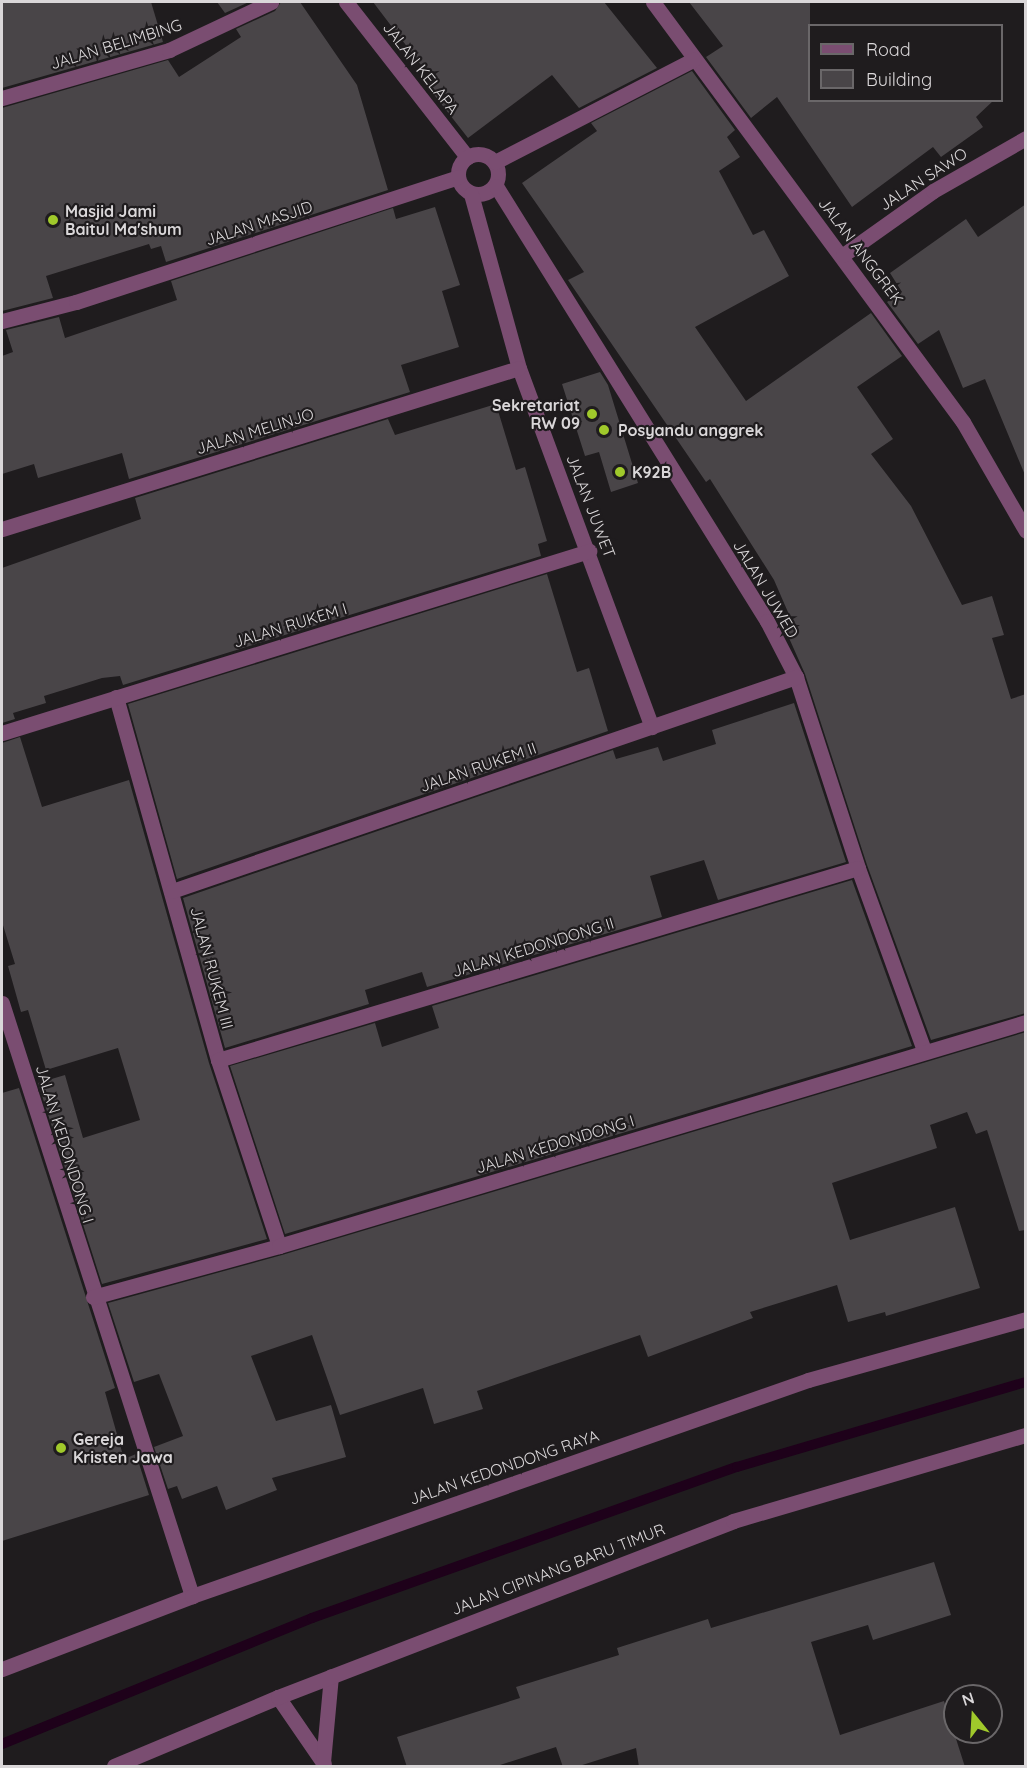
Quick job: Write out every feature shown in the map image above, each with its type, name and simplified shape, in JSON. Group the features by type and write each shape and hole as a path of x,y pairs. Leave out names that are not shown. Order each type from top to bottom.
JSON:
{"street":[{"name":"JALAN BELIMBING","path":"2,98 169,50 271,2"},
{"name":"JALAN KELAPA","path":"346,2 467,157"},
{"name":"JALAN ANGGREK","path":"653,2 693,60 843,255 963,422 1026,531"},
{"path":"495,162 693,60"},
{"name":"JALAN SAWO","path":"843,255 933,191 1025,138"},
{"path":"488,155 495,162 499,171 496,186 471,194 458,177 467,157 488,155"},
{"name":"JALAN MASJID","path":"2,321 76,302 458,177"},
{"name":"JALAN JUWED","path":"496,186 767,621 796,677 858,868 924,1050"},
{"name":"JALAN JUWET","path":"471,194 519,368 590,551 652,727"},
{"name":"JALAN MELINJO","path":"2,528 519,368"},
{"name":"JALAN RUKEM I","path":"2,733 590,551"},
{"name":"JALAN RUKEM II","path":"172,891 796,677"},
{"name":"JALAN RUKEM III","path":"116,697 218,1060 279,1246"},
{"name":"JALAN KEDONDONG II","path":"218,1060 858,868"},
{"name":"JALAN KEDONDONG I","path":"2,1003 93,1297 192,1596"},
{"name":"JALAN KEDONDONG I","path":"93,1297 279,1246 924,1050 1026,1022"},
{"name":"JALAN KEDONDONG RAYA","path":"2,1669 192,1596 808,1380 1026,1319"},
{"name":"JALAN CIPINANG BARU TIMUR","path":"114,1767 330,1676 733,1521 1026,1435"},
{"path":"324,1764 330,1676"},
{"path":"278,1697 324,1764"}],"building":[{"path":"2,2 151,2 163,42 2,88"},
{"path":"217,2 249,2 225,13"},
{"path":"281,2 300,2 357,85 388,190 166,262 161,246 151,249 149,244 46,276 53,298 2,311 2,108 168,60 179,77 241,37 236,29 275,11"},
{"path":"373,2 604,2 657,68 579,108 552,75 468,138 428,87 434,82"},
{"path":"689,2 810,2 808,102 992,102 976,117 983,127 941,157 933,147 852,207 777,97 751,118 706,57 723,46"},
{"path":"692,71 735,130 727,137 740,157 719,171 753,235 764,230 789,276 695,327 746,401 871,313 902,356 857,387 893,439 871,454 911,506 962,605 992,596 1004,635 992,638 1011,699 1026,694 1026,1013 931,1040 867,865 805,674 785,629 794,626 774,580 710,479 706,482 568,280 584,272 522,183 597,131 591,123"},
{"path":"1026,204 1025,475 985,379 963,388 939,330 918,344 887,302 902,292 890,273 966,219 978,237"},
{"path":"435,207 460,285 442,291 459,347 401,365 410,392 129,479 122,453 38,478 34,464 2,474 2,356 13,352 6,330 59,317 65,338 177,300 171,281 393,208 396,219"},
{"name":"Sekretariat RW 09","path":"600,372 608,385 638,483 611,492 599,452 585,456 562,384"},
{"path":"496,404 516,470 525,467 547,541 538,544 541,556 123,685 120,676 102,678 44,696 46,703 13,713 15,719 2,723 2,568 141,519 135,498 388,419 395,435"},
{"path":"547,574 577,672 589,668 608,731 177,879 128,704"},
{"path":"794,703 846,862 718,900 704,860 650,876 662,917 427,987 422,972 365,990 369,1004 225,1048 183,898 613,750 616,759 658,747 663,761 716,744 712,730"},
{"path":"20,737 42,807 129,780 209,1063 267,1239 102,1284 38,1083 65,1075 83,1138 140,1120 118,1048 46,1070 28,1010 21,1012 8,966 15,964 2,922 2,743"},
{"path":"852,880 912,1046 285,1234 230,1066 375,1023 382,1047 439,1028 432,1006"},
{"path":"1026,1032 1025,1230 1019,1231 987,1130 976,1134 967,1112 930,1125 937,1148 832,1183 850,1240 955,1207 980,1288 886,1316 885,1312 848,1322 837,1285 750,1312 753,1318 648,1357 640,1335 477,1391 483,1409 434,1424 423,1388 340,1415 312,1335 251,1356 276,1421 331,1405 346,1457 272,1478 277,1490 226,1510 217,1486 182,1499 177,1486 168,1489 154,1447 183,1436 159,1374 134,1382 108,1303 282,1255"},
{"path":"19,1088 115,1388 105,1392 124,1459 136,1454 149,1495 2,1541 2,1093"},
{"path":"934,1562 951,1615 873,1640 868,1625 811,1642 840,1735 943,1701 943,1744 958,1744 965,1767 639,1767 636,1748 576,1767 563,1767 556,1747 494,1767 407,1767 397,1737 520,1698 516,1687 619,1655 617,1648 708,1619 711,1628"}],"waterway":[{"path":"2,1744 312,1618 737,1467 1026,1382"}],"place":[{"name":"Masjid Jami Baitul Ma'shum","path":"53,220"},
{"name":"Sekretariat RW 09","path":"592,414"},
{"name":"Posyandu anggrek","path":"604,430"},
{"name":"K92B","path":"620,472"},
{"name":"Gereja Kristen Jawa","path":"61,1448"}]}
